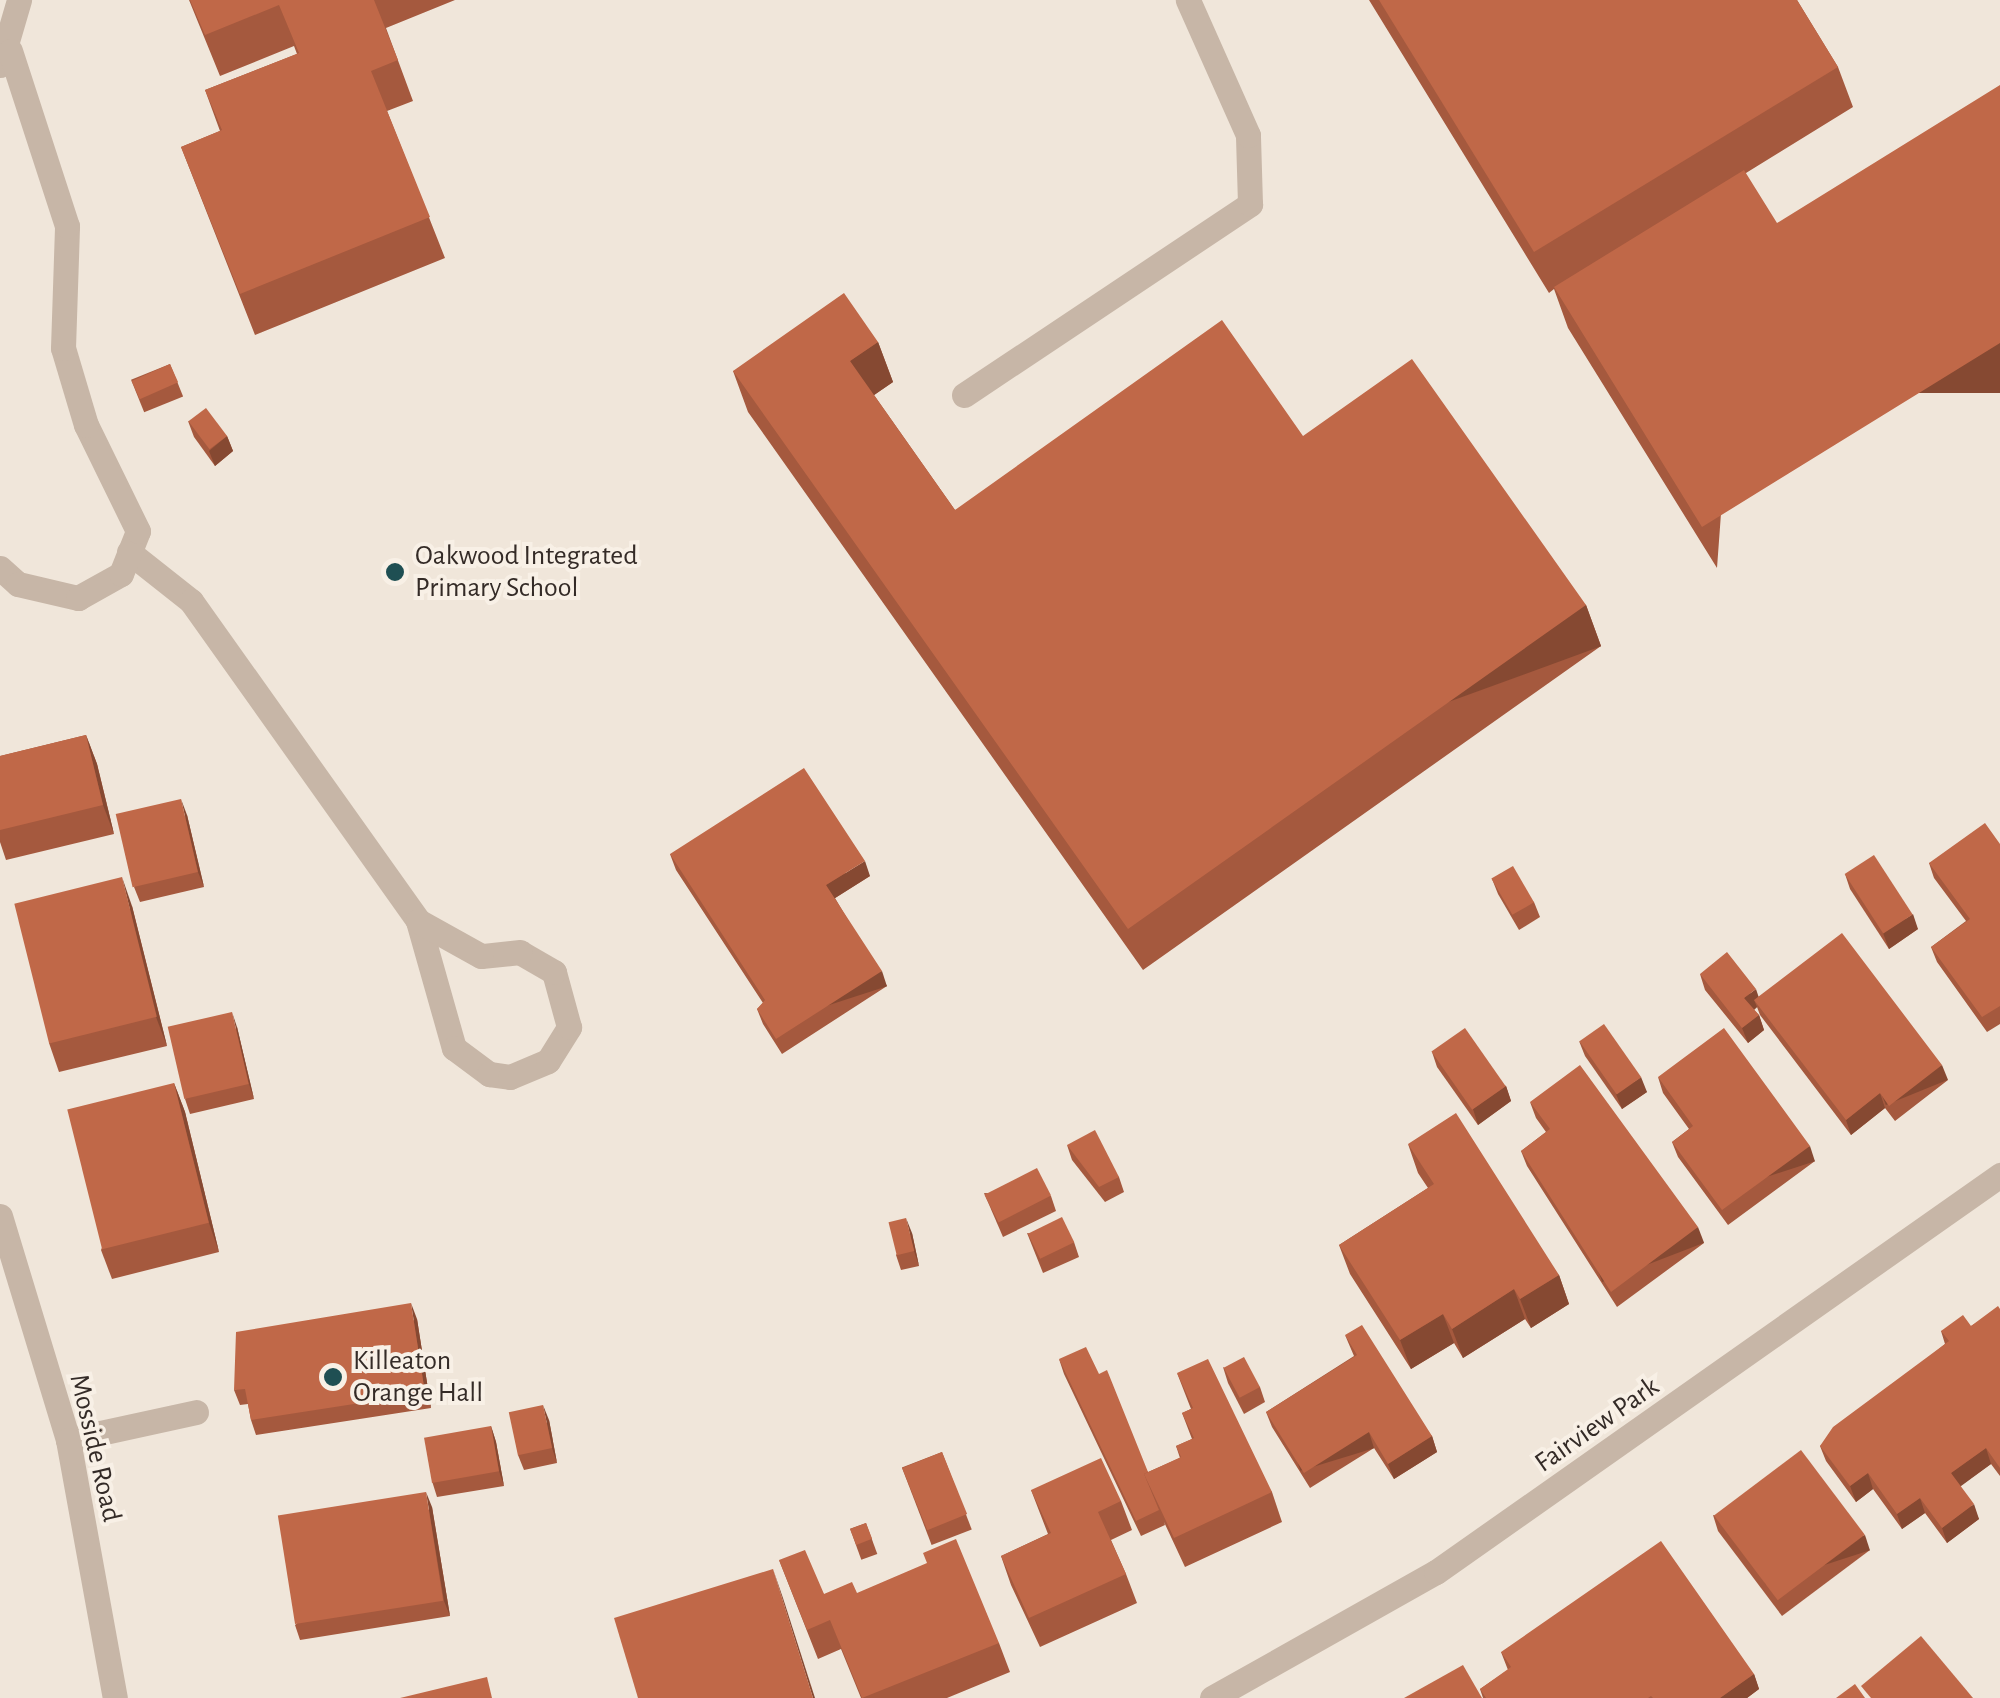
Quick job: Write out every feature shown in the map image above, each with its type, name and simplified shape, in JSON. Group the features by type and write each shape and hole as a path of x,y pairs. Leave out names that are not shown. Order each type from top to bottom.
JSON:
{"street":[{"path":"0,568 18,584 78,598 121,574 138,532 86,424 64,348 66,226 5,58 19,0"},
{"path":"964,395 1250,204 1248,135 1188,0"},
{"path":"129,552 190,602 418,920 454,1048 500,1076 548,1061 569,1027 554,972 520,952 481,956 418,920"},
{"name":"Fairview Park","path":"1212,1698 1436,1572 2000,1175"},
{"name":"Mosside Road","path":"0,1216 68,1440 115,1698"},
{"path":"68,1440 196,1412"}],"building":[{"path":"190,0 374,0 398,60 371,71 430,217 240,294 181,147 222,130 205,90 299,53 279,5 205,35"},
{"path":"1379,0 1797,0 1838,67 1534,252"},
{"path":"2000,85 2000,343 1702,527 1554,287 1744,170 1777,223"},
{"path":"844,293 878,342 850,361 955,510 1222,320 1303,436 1412,359 1586,605 1128,929 733,371"},
{"path":"170,364 178,382 140,399 132,381"},
{"path":"206,408 227,436 209,449 188,421"},
{"path":"86,735 103,805 0,830 0,756"},
{"path":"804,768 865,861 826,885 882,971 776,1039 757,1009 765,1000 670,854"},
{"path":"181,799 198,872 133,887 116,814"},
{"path":"1985,823 2000,844 2000,1006 1982,1017 1931,947 1970,919 1929,863"},
{"path":"1874,855 1913,915 1883,934 1845,874"},
{"path":"1513,866 1534,902 1512,915 1491,879"},
{"path":"122,877 157,1017 49,1044 14,904"},
{"path":"1842,933 1942,1065 1889,1106 1880,1093 1846,1120 1754,1000"},
{"path":"1727,952 1756,989 1744,998 1759,1015 1742,1028 1700,974"},
{"path":"232,1012 249,1084 184,1099 168,1027"},
{"path":"1604,1024 1641,1077 1617,1094 1579,1041"},
{"path":"1465,1028 1506,1086 1472,1110 1431,1052"},
{"path":"1724,1028 1810,1146 1722,1210 1672,1142 1693,1126 1658,1077"},
{"path":"1580,1065 1698,1227 1611,1292 1521,1151 1550,1129 1530,1102"},
{"path":"174,1083 209,1223 102,1249 67,1110"},
{"path":"1456,1113 1559,1275 1520,1299 1514,1289 1452,1329 1443,1314 1400,1340 1339,1245 1434,1184 1408,1144"},
{"path":"1095,1130 1119,1177 1099,1187 1067,1145"},
{"path":"1037,1168 1051,1196 999,1222 984,1195"},
{"path":"1062,1217 1074,1242 1040,1259 1028,1234"},
{"path":"906,1218 914,1251 897,1255 889,1222"},
{"name":"Killeaton Orange Hall","path":"411,1303 425,1393 251,1420 245,1389 234,1390 236,1332"},
{"path":"1998,1306 2000,1468 1986,1448 1951,1473 1974,1504 1942,1528 1920,1498 1897,1514 1868,1473 1850,1486 1820,1446 1833,1427 1949,1341 1941,1331 1963,1315 1971,1326"},
{"path":"1362,1325 1432,1436 1388,1464 1369,1432 1304,1473 1266,1412 1357,1355 1345,1335"},
{"path":"1086,1347 1099,1374 1107,1370 1159,1510 1136,1521 1059,1359"},
{"path":"1244,1357 1260,1387 1240,1398 1224,1368"},
{"path":"1208,1359 1272,1492 1174,1538 1144,1474 1181,1457 1176,1446 1194,1438 1182,1413 1193,1408 1177,1373"},
{"path":"543,1405 552,1448 518,1455 509,1412"},
{"path":"491,1426 499,1471 432,1483 424,1438"},
{"path":"1801,1450 1865,1535 1778,1600 1714,1516"},
{"path":"942,1452 967,1514 927,1530 902,1468"},
{"path":"1101,1458 1121,1501 1098,1512 1126,1574 1029,1618 1001,1556 1051,1533 1031,1490"},
{"path":"426,1492 443,1601 295,1624 278,1515"},
{"path":"866,1523 872,1539 856,1545 850,1529"},
{"path":"956,1539 999,1643 862,1698 830,1620 807,1630 779,1560 805,1550 824,1594 852,1582 857,1593 927,1563 923,1553"},
{"path":"1661,1541 1754,1674 1720,1698 1486,1698 1480,1689 1511,1667 1501,1652"},
{"path":"773,1569 813,1698 638,1698 614,1618"},
{"path":"1921,1636 1973,1698 1871,1698 1861,1686"},
{"path":"1463,1665 1482,1698 1404,1698"},
{"path":"487,1677 492,1698 400,1698"},
{"path":"1855,1684 1865,1698 1836,1698"}],"place":[{"name":"Oakwood Integrated Primary School","path":"395,572"},
{"name":"Killeaton Orange Hall","path":"333,1377"}]}
